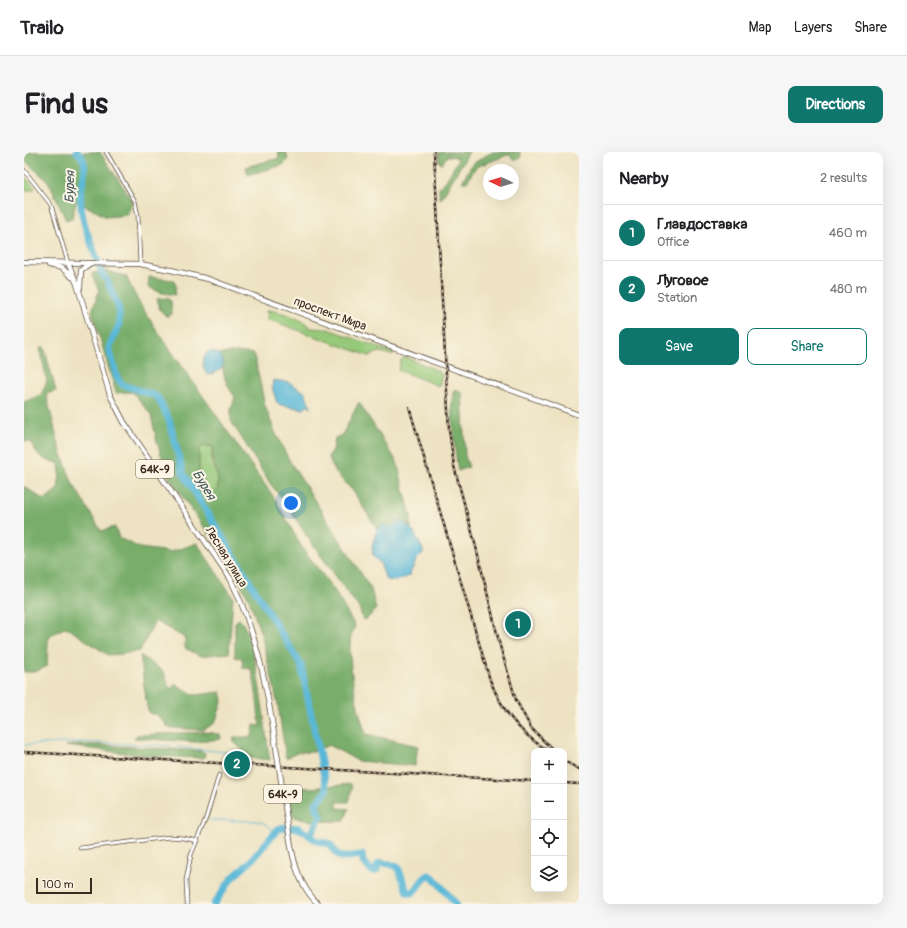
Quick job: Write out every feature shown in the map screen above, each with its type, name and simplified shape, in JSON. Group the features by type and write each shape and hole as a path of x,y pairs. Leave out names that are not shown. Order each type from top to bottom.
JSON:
{"main road":[{"path":"24,262 34,262 62,268 67,271 76,282"},
{"name":"проспект Мира","path":"34,262 140,264 208,279 579,415"},
{"name":"Лесная улица","path":"68,263 80,294 110,395 124,422 230,578 240,598 260,655 290,840 299,877 308,894 318,904"},
{"path":"80,294 81,270 93,263"}],"street":[{"path":"106,152 135,201 138,216 140,264"},
{"path":"24,170 51,205 68,263"},
{"path":"187,904 186,880 191,855 198,841 220,775"},
{"path":"80,848 170,838 183,838 198,841"}],"green space":[{"path":"24,152 100,152 130,197 132,204 127,215 107,217 76,201 72,218 66,220 48,181 24,160"},
{"path":"278,152 286,152 288,159 283,165 248,175 246,167 279,158"},
{"path":"439,152 469,152 441,199 439,198 439,188 447,179 458,160 456,157 447,156 442,164 439,162"},
{"path":"492,152 520,152 521,157 515,161 509,155 483,164 476,167 467,182 462,182 472,164"},
{"path":"24,176 35,188 33,190 24,190"},
{"path":"106,271 126,276 138,301 160,335 275,499 301,546 334,590 355,626 350,642 352,677 366,734 418,746 415,766 358,761 329,745 313,752 299,752 286,758 278,705 262,637 249,599 229,563 168,476 157,442 151,415 133,392 116,393 92,311 99,291 92,273","holes":["202,447 213,447 212,458 217,474 218,484 217,490 209,494 199,470 199,450"]},
{"path":"149,277 173,280 176,285 175,295 162,293 148,287"},
{"path":"167,298 171,301 172,314 167,317 160,310 157,299"},
{"path":"268,310 294,317 309,325 310,328 328,329 394,353 392,355 380,352 369,356 267,319"},
{"path":"44,347 56,391 46,394 60,449 72,482 101,531 115,527 119,538 140,548 171,552 197,543 233,597 229,653 200,656 185,648 185,638 155,621 140,651 108,655 66,627 51,635 48,641 47,666 35,672 24,672 24,486 44,500 58,489 60,473 59,463 44,459 38,454 30,441 24,441 24,402 41,395 47,381 40,348"},
{"path":"237,352 254,354 265,406 275,432 289,460 371,589 376,609 367,619 363,620 359,608 306,535 287,504 271,485 231,421 231,410 235,397 226,381 220,354"},
{"path":"405,357 435,369 442,374 439,386 398,370 401,360"},
{"path":"455,389 462,392 465,456 469,467 458,471 452,415 453,395"},
{"path":"359,402 397,462 411,517 411,528 407,523 391,527 384,525 377,529 353,491 335,472 328,457 333,450 335,438 342,435"},
{"path":"202,447 213,447 212,463 219,482 217,490 209,494 199,470 199,450"},
{"path":"239,619 245,628 251,643 270,760 251,758 234,742 233,737 252,737 254,725 260,726 256,690 251,669 243,668 242,658 235,657 235,622"},
{"path":"140,655 164,672 169,688 172,688 175,684 195,695 221,692 223,700 215,723 203,730 169,728 156,714 150,714 147,707"},
{"path":"204,732 220,734 221,739 195,742 134,738 137,735"},
{"path":"79,744 201,751 205,753 204,758 150,756 66,746"},
{"path":"351,784 352,788 349,802 337,802 337,808 349,809 344,821 306,820 293,816 290,812 287,787 310,788"}],"water":[{"path":"211,351 220,354 223,366 216,372 207,375 203,366 203,360 208,352"},
{"path":"273,380 288,382 305,392 311,408 307,405 304,409 277,403 272,387"},
{"path":"399,521 407,525 414,532 423,553 417,559 409,576 396,581 386,580 380,563 373,556 372,546 377,529 384,525 391,527"}],"waterway":[{"name":"Бурея","path":"77,152 84,161 85,166 81,193 82,214 103,276 107,280 119,309 119,325 109,348 117,378 123,385 154,395 158,398 169,420 183,473 301,665 327,791 316,803 317,809 321,816 310,836"},
{"path":"24,745 83,742 169,746 234,753"},
{"path":"210,820 256,821 264,823 276,832"},
{"path":"214,904 232,878 249,863 278,829 287,827 299,828 317,841 330,844 340,857 362,855 363,862 373,872 377,870 377,865 381,863 398,867 407,892 412,893 424,878 429,875 433,877 456,904"}],"railway":[{"path":"434,152 449,429 454,466 476,547 500,646 516,700 531,728 551,748"},
{"path":"409,407 490,680 500,701 512,719 527,735 544,748"},
{"path":"24,752 531,781"},
{"path":"567,763 579,769"},
{"path":"567,783 579,784"}],"place":[{"name":"Главдоставка","path":"518,624"},
{"name":"Луговое","path":"237,764"}]}
